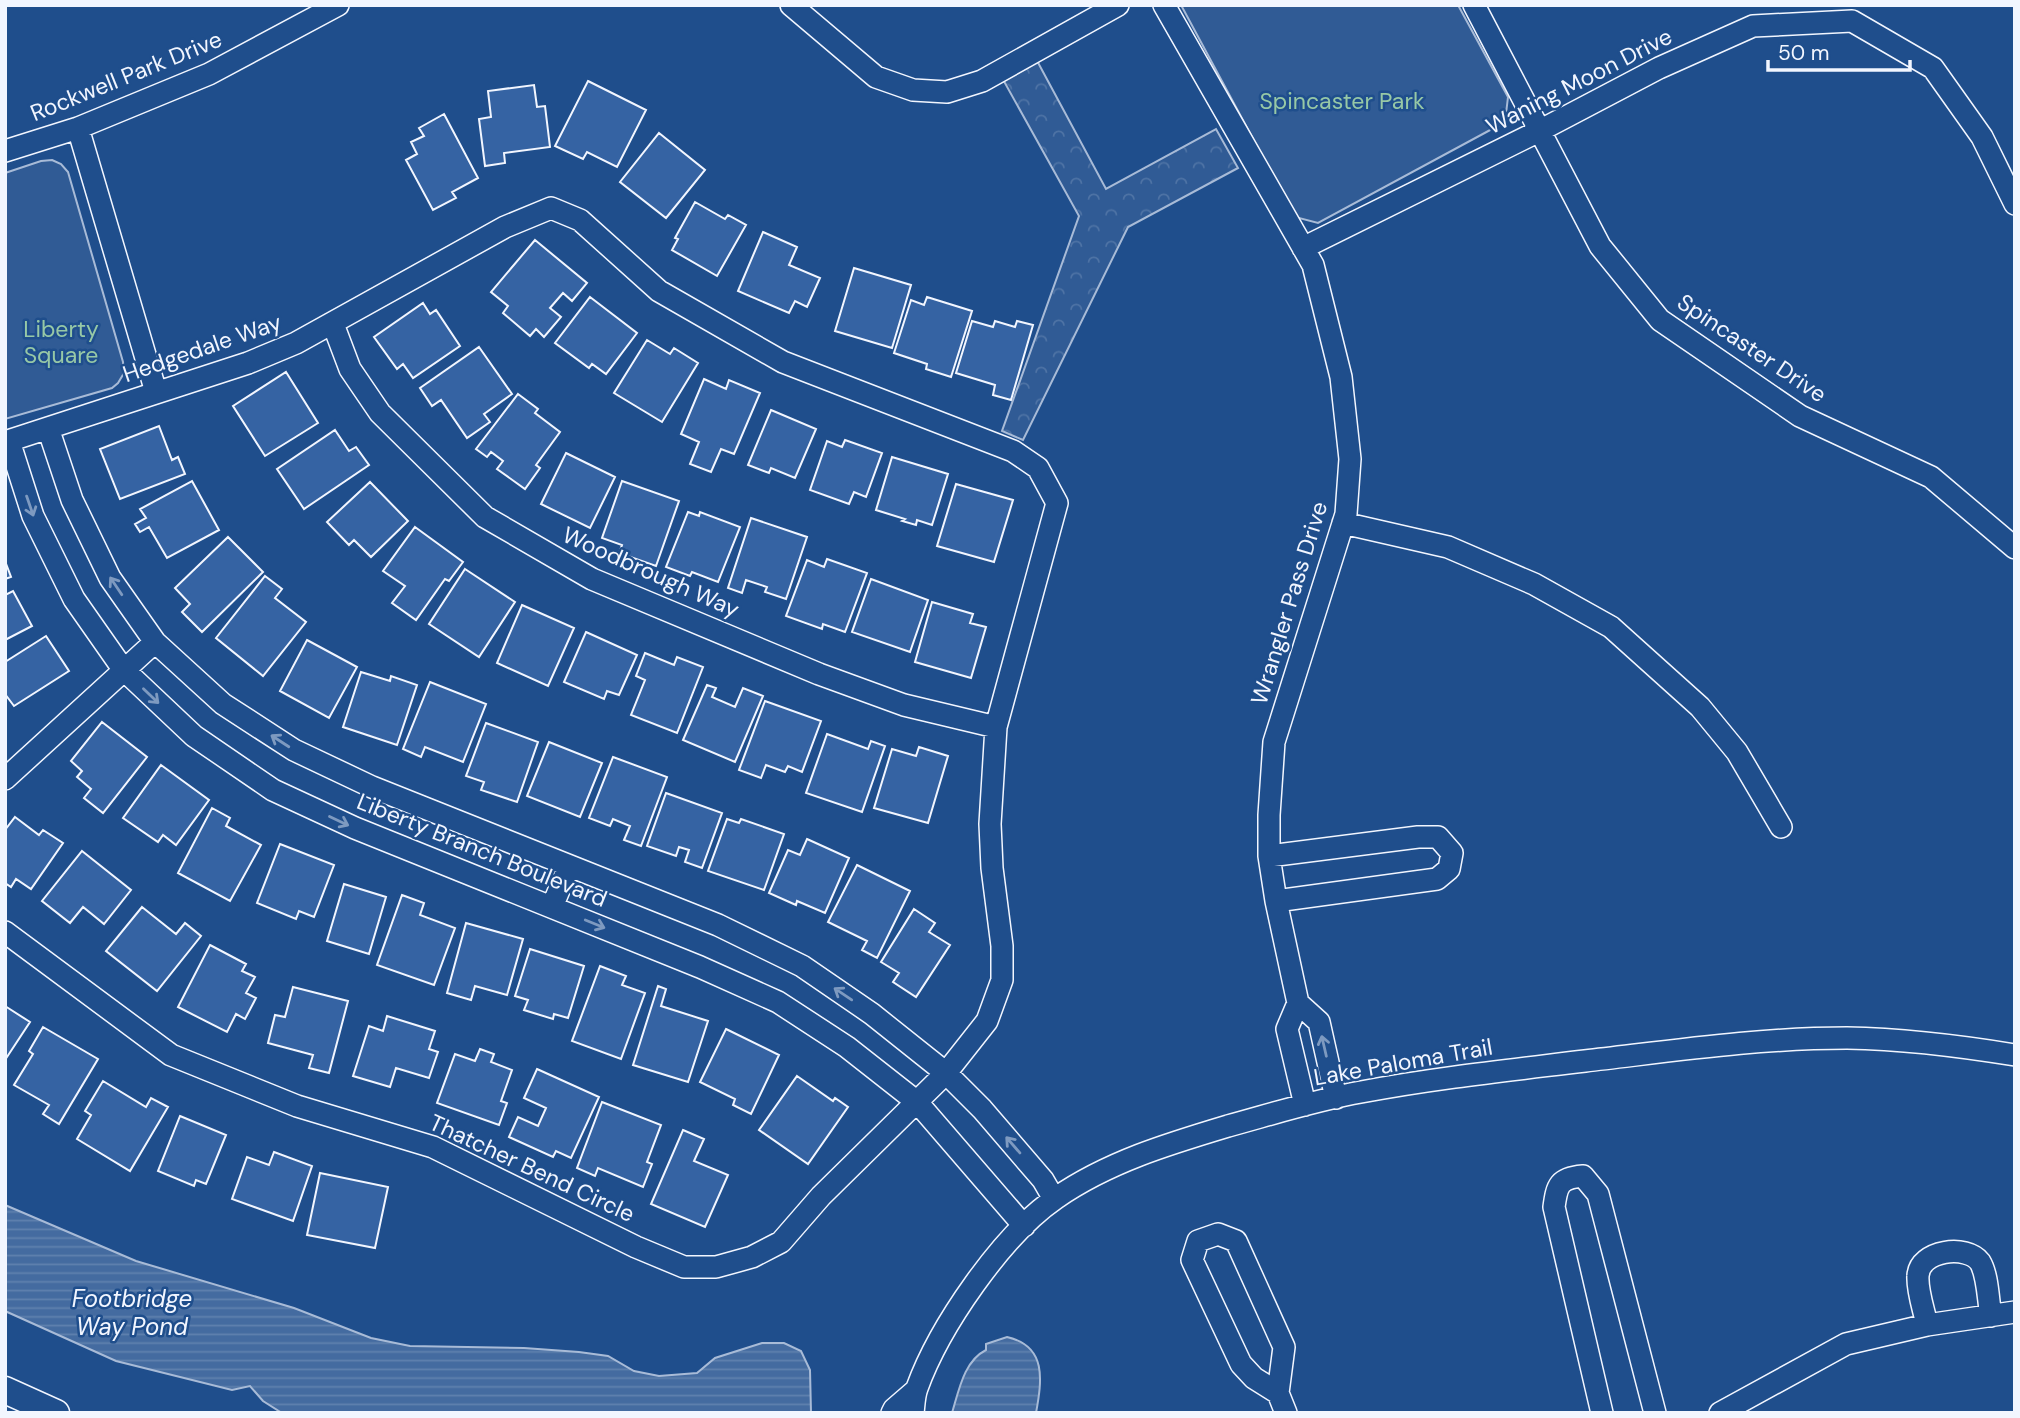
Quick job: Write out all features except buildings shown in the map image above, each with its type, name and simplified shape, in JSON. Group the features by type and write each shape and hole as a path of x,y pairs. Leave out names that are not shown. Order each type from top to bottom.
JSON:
{"main road":[{"path":"5,1390 55,1413"}],"street":[{"name":"Rockwell Park Drive","path":"5,151 78,128 209,74 338,5"},
{"path":"791,5 876,77 913,90 947,92 982,81 1118,5"},
{"name":"Wrangler Pass Drive","path":"1164,5 1313,265 1341,377 1350,459 1346,514 1274,741 1269,815 1269,856 1298,1003 1287,1029 1305,1105"},
{"name":"Spincaster Drive","path":"1474,5 1600,246 1660,320 1800,416 1931,477 2015,548"},
{"name":"Waning Moon Drive","path":"1303,248 1541,130 1658,68 1753,26 1852,20 1933,68 1982,137 2015,204"},
{"path":"78,128 156,393"},
{"name":"Hedgedale Way","path":"7,441 248,363 296,343 505,227 551,208 580,220 659,291 783,362 1013,451 1038,468 1057,503 996,727"},
{"name":"Woodbrough Way","path":"333,324 350,369 380,413 485,517 592,579 819,674 904,705 996,727"},
{"name":"Liberty Branch Boulevard","path":"48,428 72,500 110,578 155,642 223,704 294,751 372,788 718,925 802,966 872,1014 939,1080 982,1109 1043,1180 1054,1199"},
{"name":"Liberty Branch Boulevard","path":"7,441 33,516 74,599 123,669 194,736 273,790 355,828 700,967 778,1002 847,1047 916,1102 1024,1226"},
{"path":"1343,523 1448,547 1535,584 1611,628 1700,707 1737,752 1781,827"},
{"path":"5,779 155,642"},
{"name":"Thatcher Bend Circle","path":"5,932 172,1055 297,1106 433,1147 636,1247 684,1267 716,1268 752,1256 781,1242 821,1196 939,1080 987,1021 1002,979 1002,946 989,824 996,727"},
{"path":"1269,856 1418,837 1438,837 1452,853 1450,869 1437,878 1276,901"},
{"path":"552,907 569,866"},
{"name":"Wrangler Pass Drive","path":"1298,1003 1319,1022 1336,1098"},
{"name":"Lake Paloma Trail","path":"914,1413 916,1390 935,1349 964,1299 999,1253 1054,1199 1125,1160 1158,1146 1361,1092 1501,1071 1721,1045 1791,1039 1850,1038 2015,1055"},
{"path":"1602,1413 1554,1207 1557,1188 1568,1177 1583,1176 1598,1194 1655,1413"},
{"path":"1278,1392 1254,1378 1241,1364 1192,1260 1198,1241 1218,1234 1236,1241 1284,1347 1278,1392 1286,1413"},
{"path":"1927,1325 1918,1275 1921,1264 1929,1257 1959,1251 1974,1255 1982,1265 1991,1316"},
{"path":"1720,1413 1846,1344 1927,1325 2015,1312"},
{"name":"Lake Paloma Trail","path":"892,1413 916,1390"}],"green space":[{"path":"1035,57 1106,189 1216,129 1238,168 1128,227 1023,440 1002,431 1079,216 1001,76"}],"shaded area":[{"name":"Spincaster Park","path":"1181,5 1458,5 1508,97 1505,122 1318,223 1295,217"},
{"name":"Liberty Square","path":"52,160 61,164 68,172 124,373 112,388 5,419 5,173"}],"water":[{"name":"Footbridge Way Pond","path":"5,1205 136,1261 294,1308 371,1338 410,1346 579,1352 608,1356 634,1371 659,1376 697,1373 715,1358 762,1343 784,1343 801,1351 810,1370 811,1413 282,1413 263,1401 250,1386 232,1390 116,1361 5,1311"},
{"path":"1007,1337 1020,1341 1029,1348 1039,1366 1040,1388 1036,1413 952,1413 963,1377 972,1361 986,1350 986,1344"}]}
